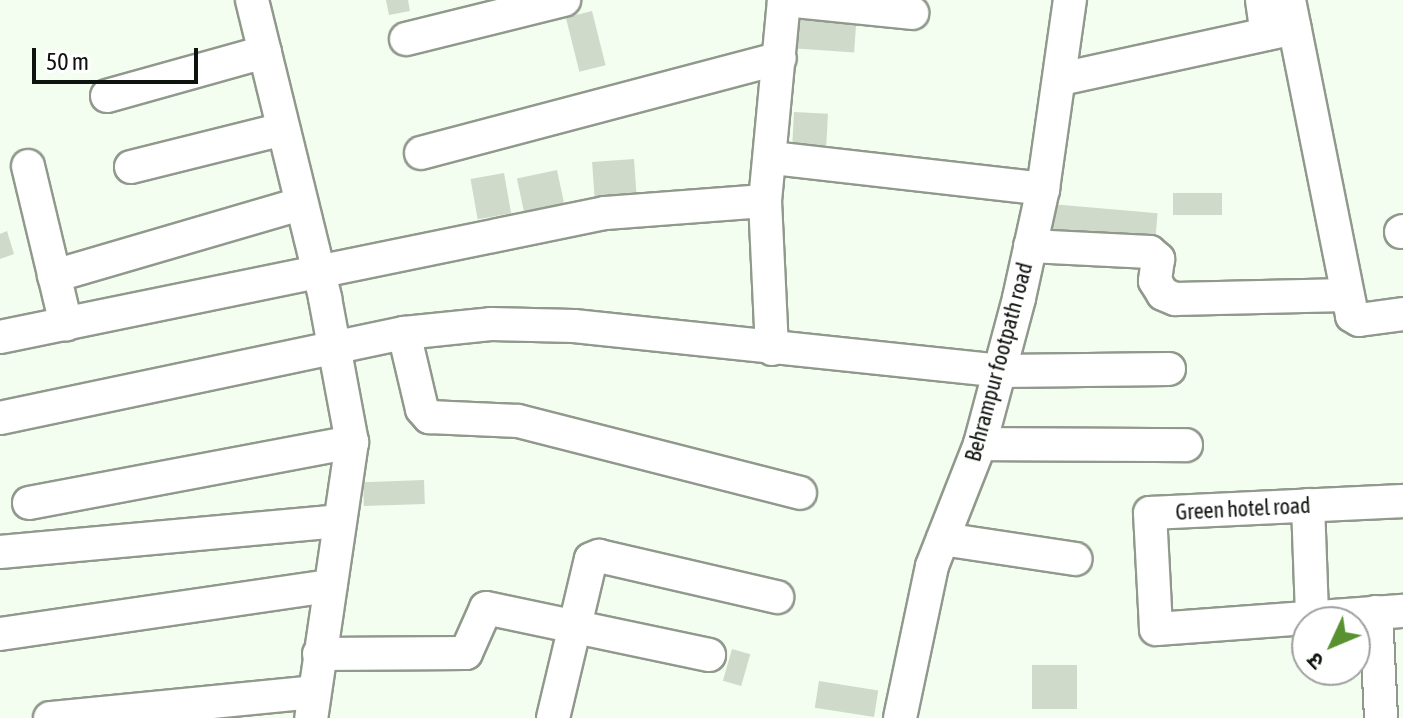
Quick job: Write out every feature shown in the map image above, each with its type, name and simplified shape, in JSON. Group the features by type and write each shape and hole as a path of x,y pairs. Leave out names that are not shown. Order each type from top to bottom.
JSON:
{"street":[{"path":"50,718 312,705 352,442 337,350 252,0"},
{"path":"406,39 564,0"},
{"path":"772,349 765,201 772,158 784,0 912,13"},
{"name":"Behrampur footpath road","path":"900,718 943,539 980,444 1030,246 1061,79 1070,0"},
{"path":"1262,0 1283,21 1352,316 1359,320 1403,314"},
{"path":"1061,79 1283,21"},
{"path":"107,96 265,52"},
{"path":"421,153 780,58"},
{"path":"131,167 283,129"},
{"path":"772,158 1043,189"},
{"path":"28,166 66,324"},
{"path":"0,337 605,213 765,201"},
{"path":"54,276 301,204"},
{"path":"1030,246 1150,252 1158,259 1155,281 1163,294 1175,299 1347,295"},
{"path":"0,418 337,350 404,333 491,324 574,326 999,371 1169,369"},
{"path":"404,333 422,409 429,417 518,421 800,493"},
{"path":"29,503 352,442"},
{"path":"980,444 1186,445"},
{"name":"Green hotel road","path":"1291,618 1156,629 1150,513 1403,501"},
{"path":"1308,505 1312,606"},
{"path":"0,552 339,521"},
{"path":"943,539 1075,559"},
{"path":"553,718 586,568 599,556 777,597"},
{"path":"0,634 331,586"},
{"path":"319,654 466,653 486,608 709,655"},
{"path":"1381,718 1389,611"}],"building":[{"path":"386,0 408,0 410,11 389,15"},
{"path":"792,9 857,14 854,52 789,48"},
{"path":"592,11 606,65 579,72 566,18"},
{"path":"794,112 828,114 826,146 792,144"},
{"path":"634,159 637,199 595,202 592,162"},
{"path":"557,170 564,203 524,212 517,179"},
{"path":"504,173 511,213 478,219 471,179"},
{"path":"1173,193 1222,193 1222,215 1173,215"},
{"path":"1051,204 1158,213 1155,243 1048,234"},
{"path":"7,231 14,254 0,259 0,234"},
{"path":"424,480 425,504 364,506 363,482"},
{"path":"732,649 750,654 741,686 723,681"},
{"path":"1032,665 1077,665 1077,709 1032,709"},
{"path":"819,681 878,690 874,717 815,708"}]}
